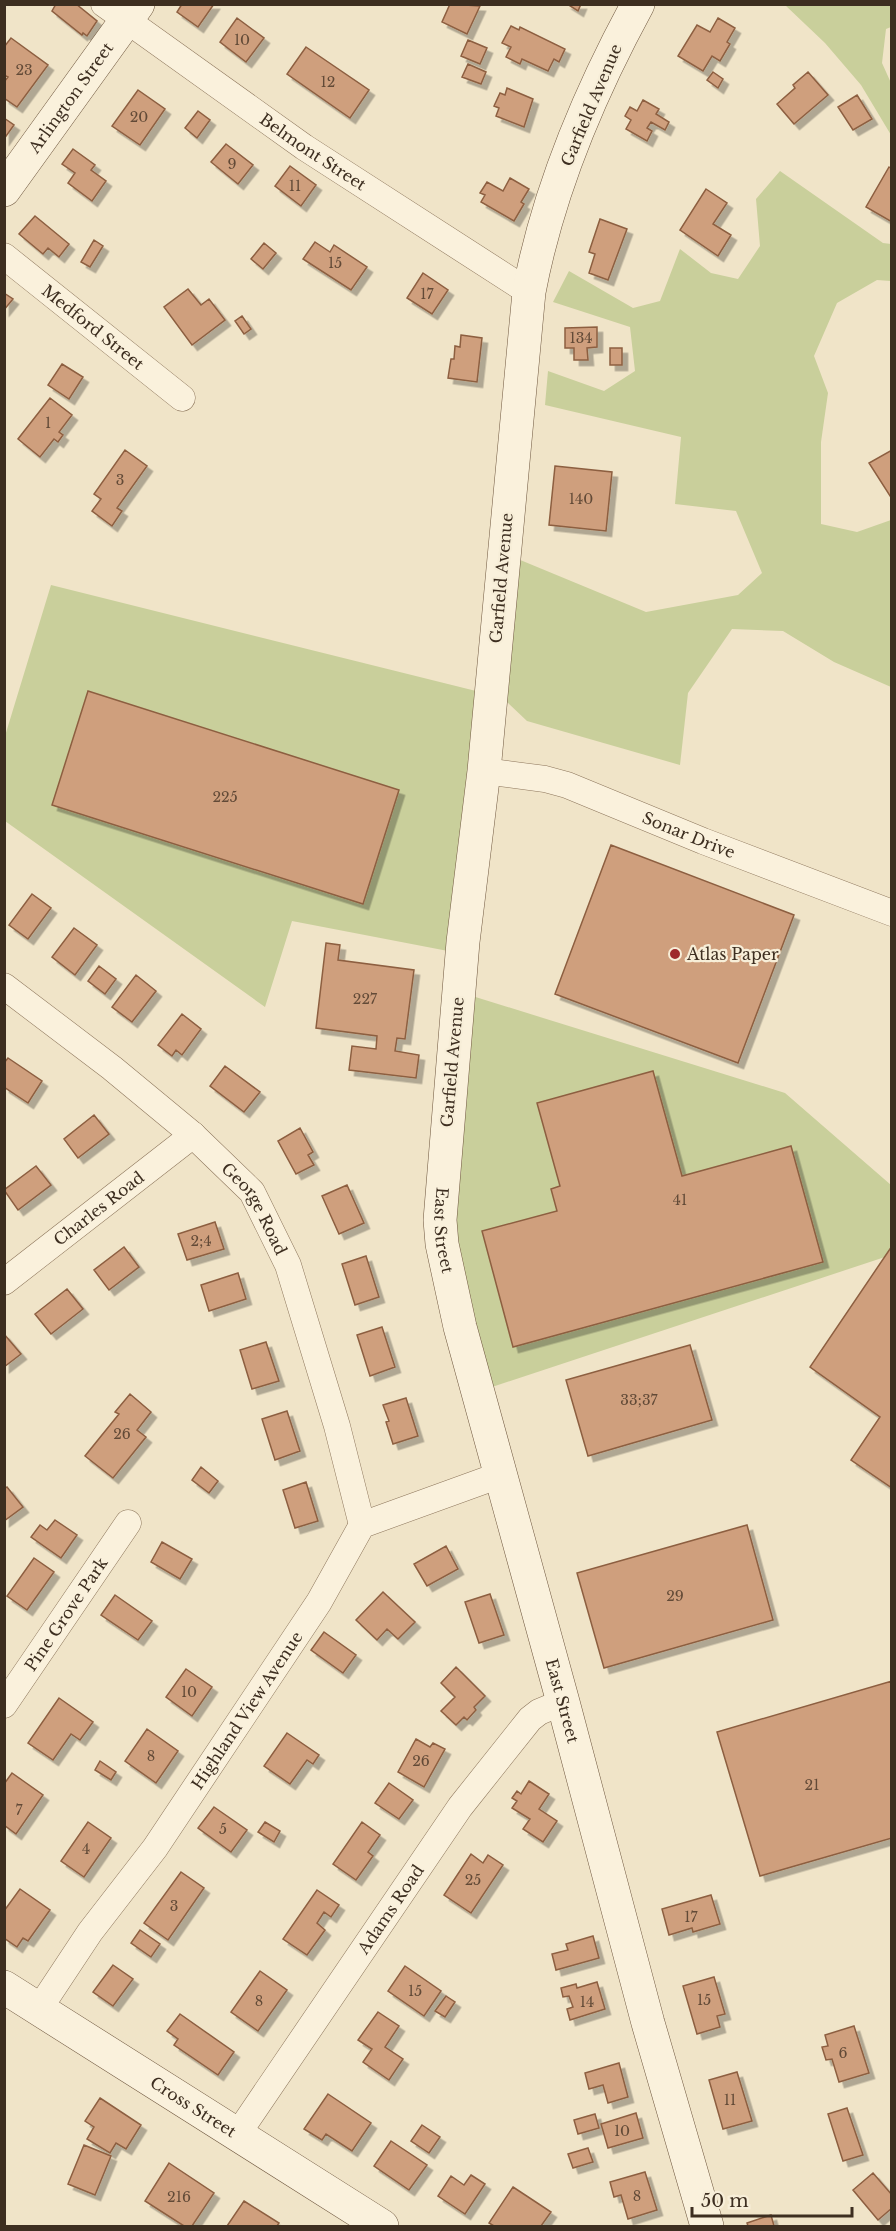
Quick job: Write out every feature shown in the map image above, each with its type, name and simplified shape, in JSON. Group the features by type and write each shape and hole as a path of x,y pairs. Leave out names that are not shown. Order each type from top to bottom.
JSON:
{"street":[{"name":"Garfield Avenue","path":"442,1172 463,942 484,771 529,292 549,209 575,136 616,45 638,4"},
{"name":"Belmont Street","path":"123,10 304,147 529,292"},
{"name":"Arlington Street","path":"4,190 123,10"},
{"name":"Medford Street","path":"4,256 182,398"},
{"name":"Sonar Drive","path":"484,771 567,784 703,841 891,913"},
{"name":"George Road","path":"6,989 112,1068 193,1135 252,1192 288,1265 337,1426 362,1525"},
{"name":"Charles Road","path":"4,1282 193,1135"},
{"name":"East Street","path":"442,1172 440,1214 442,1244 460,1327 645,2012 707,2226"},
{"path":"362,1525 500,1475"},
{"name":"Pine Grove Park","path":"4,1705 128,1523"},
{"name":"Highland View Avenue","path":"39,2009 90,1932 161,1839 319,1602 362,1525"},
{"name":"Adams Road","path":"237,2135 460,1807 530,1719 539,1712 563,1702"},
{"name":"Cross Street","path":"4,1987 382,2226"}],"green space":[{"path":"785,5 891,5 891,27 886,29 882,63 891,83 891,135 861,85 825,43"},
{"path":"780,171 883,243 891,244 891,281 877,280 837,303 814,356 828,393 821,442 821,524 857,532 891,520 891,687 834,662 783,631 732,629 688,693 680,765 527,721 506,701 513,557 646,612 738,595 762,573 736,511 675,504 681,437 545,405 548,371 604,391 635,371 630,327 553,302 569,271 633,308 660,301 680,249 711,273 738,279 760,246 756,199"},
{"path":"51,585 476,691 448,951 292,921 265,1007 5,821 5,736"},
{"path":"469,995 785,1093 891,1185 891,1255 489,1388 452,1234"}],"building":[{"path":"56,4 76,4 97,21 87,36 83,33 82,35 52,11"},
{"path":"182,4 214,4 198,27 177,12"},
{"path":"450,4 480,6 467,34 442,22"},
{"path":"567,4 581,4 578,11"},
{"path":"237,18 264,38 246,62 220,42"},
{"path":"718,18 735,28 727,42 730,44 720,61 712,56 703,71 678,56 697,25 710,32"},
{"path":"511,26 519,30 520,27 565,49 559,62 554,59 548,71 522,59 520,64 506,57 511,47 502,43"},
{"path":"11,38 48,65 17,107 4,98 4,82 8,77 4,75 4,47"},
{"path":"468,40 487,48 480,64 461,56"},
{"path":"306,47 369,90 350,118 287,74"},
{"path":"468,64 486,72 481,84 462,77"},
{"path":"713,72 723,79 718,88 707,80"},
{"path":"808,72 828,95 794,124 777,104"},
{"path":"507,88 533,99 524,127 496,116 499,108 494,106 500,93 505,95"},
{"path":"138,90 165,109 140,145 112,126"},
{"path":"857,95 872,119 853,130 838,107"},
{"path":"643,100 659,109 656,114 669,122 665,130 651,122 647,128 652,131 647,141 626,129 631,120 625,116 630,107 637,111"},
{"path":"198,111 210,120 197,138 185,128"},
{"path":"4,118 14,125 4,139"},
{"path":"226,144 253,165 238,184 211,162"},
{"path":"73,149 95,165 91,170 106,181 92,201 68,183 75,173 62,164"},
{"path":"290,166 316,185 301,206 275,186"},
{"path":"889,167 892,169 892,222 866,207"},
{"path":"510,178 529,189 521,202 524,204 514,221 481,202 485,195 480,193 487,182 503,191"},
{"path":"706,189 727,203 713,224 731,235 718,256 680,230"},
{"path":"35,216 69,244 59,257 48,248 43,254 19,234"},
{"path":"600,219 627,229 608,280 589,273 595,254 589,252"},
{"path":"94,240 103,246 90,267 81,262"},
{"path":"315,242 330,252 334,245 367,267 351,290 303,259"},
{"path":"264,243 276,253 263,269 251,259"},
{"path":"423,273 448,290 432,314 407,298"},
{"path":"188,289 201,305 209,299 225,320 192,345 164,307"},
{"path":"4,293 13,299 4,310"},
{"path":"242,316 251,329 244,334 235,321"},
{"path":"597,327 597,347 587,348 588,360 574,360 574,348 565,348 565,328"},
{"path":"461,335 482,338 477,382 448,378 451,359 454,359 455,346 460,347"},
{"path":"610,348 622,348 622,365 610,365"},
{"path":"62,364 83,377 69,399 48,385"},
{"path":"50,398 72,415 59,432 63,435 58,442 54,439 40,457 18,439"},
{"path":"125,450 147,466 117,508 122,511 112,526 92,511 101,499 94,494"},
{"path":"892,450 892,499 869,463"},
{"path":"555,466 612,472 606,531 549,525"},
{"path":"88,691 399,790 363,904 52,805"},
{"name":"Atlas Paper","path":"611,845 794,915 738,1063 555,994"},
{"path":"32,894 51,908 28,939 9,925"},
{"path":"74,928 97,945 75,975 52,957"},
{"path":"326,943 340,945 338,960 414,970 405,1039 397,1038 395,1051 419,1055 416,1078 349,1070 352,1046 376,1049 377,1036 316,1028"},
{"path":"99,966 116,979 105,994 88,981"},
{"path":"136,975 156,991 132,1022 112,1007"},
{"path":"182,1014 201,1029 182,1055 176,1050 172,1056 158,1045"},
{"path":"8,1058 42,1081 28,1103 4,1087 4,1063"},
{"path":"225,1066 260,1092 244,1112 210,1086"},
{"path":"653,1071 682,1176 791,1146 823,1262 513,1347 482,1231 557,1211 551,1189 560,1186 537,1103"},
{"path":"94,1115 109,1134 78,1158 64,1139"},
{"path":"300,1128 313,1152 308,1155 314,1165 296,1174 278,1141"},
{"path":"36,1166 51,1185 18,1210 4,1190"},
{"path":"347,1185 364,1223 339,1234 322,1196"},
{"path":"215,1222 224,1249 187,1260 178,1234"},
{"path":"892,1246 892,1488 851,1460 880,1417 810,1367"},
{"path":"124,1247 139,1267 109,1290 94,1270"},
{"path":"366,1256 379,1297 355,1305 342,1264"},
{"path":"238,1273 246,1299 209,1311 201,1285"},
{"path":"67,1289 83,1309 51,1334 35,1314"},
{"path":"382,1327 395,1367 370,1376 357,1335"},
{"path":"4,1334 21,1354 4,1367"},
{"path":"266,1342 279,1381 252,1389 240,1350"},
{"path":"690,1345 712,1420 588,1456 566,1380"},
{"path":"130,1394 151,1412 137,1430 146,1437 113,1478 85,1456 119,1414 115,1412"},
{"path":"406,1398 418,1436 393,1444 386,1422 389,1421 383,1405"},
{"path":"287,1411 300,1451 275,1460 262,1419"},
{"path":"201,1467 218,1481 209,1493 192,1480"},
{"path":"306,1482 318,1521 295,1528 283,1490"},
{"path":"7,1487 23,1507 4,1521 4,1489"},
{"path":"55,1520 77,1535 61,1558 31,1537 40,1525 47,1530"},
{"path":"747,1525 773,1620 604,1668 577,1573"},
{"path":"162,1542 192,1559 180,1579 151,1562"},
{"path":"446,1546 458,1569 427,1586 414,1564"},
{"path":"34,1558 54,1572 27,1610 7,1596"},
{"path":"383,1592 415,1622 398,1639 387,1629 377,1640 356,1620"},
{"path":"490,1594 504,1635 479,1643 465,1602"},
{"path":"115,1595 152,1621 138,1640 101,1615"},
{"path":"324,1632 356,1655 343,1673 311,1650"},
{"path":"456,1667 485,1696 474,1707 476,1710 467,1720 464,1717 456,1725 441,1711 455,1697 441,1683"},
{"path":"186,1669 212,1687 192,1716 166,1697"},
{"path":"892,1681 892,1838 760,1876 717,1732"},
{"path":"59,1698 93,1722 80,1740 71,1734 53,1760 28,1743"},
{"path":"147,1729 178,1751 156,1783 125,1761"},
{"path":"287,1733 319,1755 313,1764 307,1760 290,1784 264,1766"},
{"path":"416,1739 430,1747 433,1743 445,1749 424,1787 398,1772"},
{"path":"100,1761 116,1772 111,1780 95,1770"},
{"path":"12,1773 43,1795 16,1834 4,1825 4,1784"},
{"path":"529,1781 549,1794 539,1809 557,1821 543,1842 523,1829 530,1819 512,1808 517,1801 512,1798 517,1791 521,1794"},
{"path":"389,1783 413,1800 399,1819 375,1803"},
{"path":"214,1807 247,1830 231,1852 198,1828"},
{"path":"88,1822 111,1838 84,1877 61,1861"},
{"path":"265,1822 280,1831 274,1842 258,1832"},
{"path":"362,1822 380,1835 368,1852 373,1856 356,1880 333,1864"},
{"path":"471,1854 483,1863 488,1855 503,1865 471,1913 444,1895"},
{"path":"181,1872 204,1888 168,1940 144,1923"},
{"path":"20,1889 50,1910 28,1941 23,1938 17,1947 4,1938 4,1911"},
{"path":"317,1890 339,1905 331,1917 324,1912 317,1923 325,1930 307,1955 283,1939"},
{"path":"711,1895 720,1924 693,1932 692,1928 669,1935 662,1909"},
{"path":"140,1930 160,1944 151,1957 131,1943"},
{"path":"593,1936 599,1958 556,1970 552,1954 568,1950 566,1944"},
{"path":"113,1965 133,1979 113,2006 93,1992"},
{"path":"405,1966 441,1991 424,2016 388,1991"},
{"path":"260,1971 287,1990 258,2031 231,2012"},
{"path":"714,1977 725,2014 717,2016 720,2027 697,2034 683,1986"},
{"path":"597,1982 605,2009 570,2020 567,2009 573,2007 569,1996 563,1997 561,1988 576,1984 577,1988"},
{"path":"446,1996 455,2002 445,2017 435,2011"},
{"path":"378,2012 399,2026 385,2047 403,2059 389,2080 363,2062 372,2049 358,2040"},
{"path":"180,2014 234,2052 218,2075 174,2045 178,2039 167,2031"},
{"path":"854,2026 869,2073 839,2082 832,2059 826,2060 822,2047 828,2046 825,2035"},
{"path":"619,2063 628,2097 608,2103 603,2085 589,2089 585,2073"},
{"path":"737,2072 752,2121 723,2129 709,2080"},
{"path":"328,2094 371,2123 352,2151 326,2134 322,2140 304,2129"},
{"path":"100,2098 141,2125 126,2149 116,2143 110,2153 87,2139 94,2127 85,2121"},
{"path":"847,2108 863,2155 843,2161 828,2114"},
{"path":"636,2113 643,2138 608,2148 601,2124"},
{"path":"595,2114 599,2128 578,2134 574,2120"},
{"path":"422,2125 440,2137 429,2153 411,2141"},
{"path":"391,2141 427,2165 409,2190 374,2166"},
{"path":"84,2145 111,2156 95,2195 68,2184"},
{"path":"588,2148 593,2162 573,2168 568,2154"},
{"path":"169,2163 214,2193 192,2226 184,2226 145,2201"},
{"path":"645,2172 657,2210 628,2219 621,2195 614,2197 610,2182"},
{"path":"873,2173 892,2195 892,2208 878,2220 853,2190"},
{"path":"471,2175 485,2184 465,2214 438,2196 451,2176 464,2185"},
{"path":"513,2187 551,2212 541,2226 494,2226 489,2223"},
{"path":"244,2201 279,2223 277,2226 227,2226"},
{"path":"771,2215 774,2226 748,2226 747,2223"}],"place":[{"name":"Atlas Paper","path":"675,954"}]}
